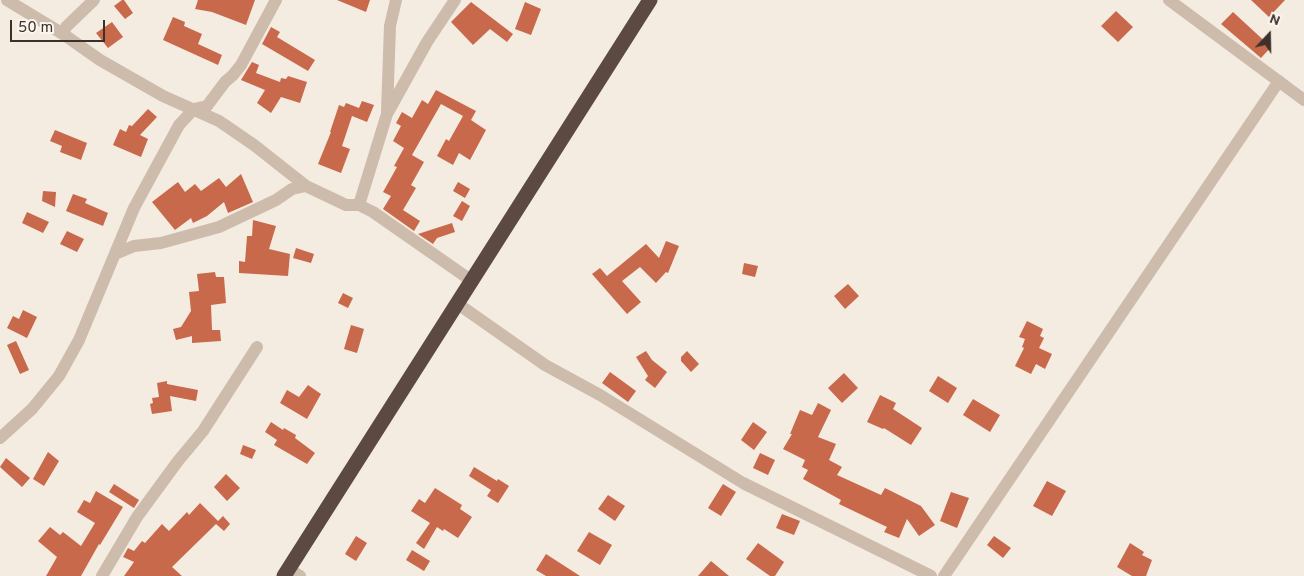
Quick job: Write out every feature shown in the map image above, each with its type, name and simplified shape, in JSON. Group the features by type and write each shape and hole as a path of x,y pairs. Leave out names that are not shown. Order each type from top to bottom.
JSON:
{"highway":[{"path":"291,574 472,281 650,0"}],"street":[{"path":"7,0 63,34 100,60 163,96 219,121 254,145 306,186 346,205 359,205 394,226 472,281"},
{"path":"63,34 66,27 94,0"},
{"path":"0,438 32,409 59,376 79,340 134,208 179,125 194,109 207,106 225,82 234,75 276,0"},
{"path":"387,114 390,26 396,0"},
{"path":"359,205 387,114 427,42 455,0"},
{"path":"1169,0 1304,100"},
{"path":"944,576 1279,81"},
{"path":"115,254 134,246 161,243 219,227 276,200 292,189 306,186"},
{"path":"458,304 545,365 591,390 743,483 931,576"},
{"path":"102,576 137,517 178,461 203,431 257,347"}],"building":[{"path":"124,0 133,13 125,19 114,6"},
{"path":"198,0 255,0 246,25 212,12 195,9"},
{"path":"337,0 370,0 366,12"},
{"path":"1251,0 1285,0 1269,17"},
{"path":"471,2 513,34 507,42 490,29 473,45 451,22"},
{"path":"525,2 541,9 531,35 515,29"},
{"path":"1116,11 1133,27 1118,42 1101,26"},
{"path":"1233,12 1271,47 1261,58 1221,24"},
{"path":"173,17 185,22 184,26 202,34 198,44 222,55 218,65 163,40"},
{"path":"112,22 123,37 108,48 96,33"},
{"path":"271,27 280,32 277,37 315,60 308,71 262,44"},
{"path":"252,62 259,65 256,73 280,82 281,78 286,79 288,76 307,82 300,103 281,97 271,113 257,103 265,90 241,80"},
{"path":"436,90 476,111 471,120 486,130 470,160 459,153 453,165 437,156 446,139 449,141 463,116 441,104 412,155 424,162 411,185 416,188 403,210 420,221 414,231 383,209 391,196 383,192 397,167 394,166 404,148 393,141 401,126 396,123 402,112 412,118 422,100 428,104"},
{"path":"362,101 374,105 367,122 352,116 342,146 350,149 341,173 318,164 331,132 339,105 344,107 346,103 359,108"},
{"path":"148,109 157,117 140,135 148,139 141,157 113,145 120,129 126,132 129,125 132,126"},
{"path":"55,130 87,143 81,160 60,152 62,146 50,141"},
{"path":"241,174 253,202 228,213 224,202 207,216 193,223 191,218 175,230 152,202 178,182 185,192 195,184 201,191 219,178 226,187"},
{"path":"458,182 470,189 465,198 453,191"},
{"path":"43,191 56,192 55,207 42,201"},
{"path":"73,194 87,199 85,203 108,213 103,226 66,211"},
{"path":"462,201 470,206 462,221 453,216"},
{"path":"27,212 49,222 43,233 22,223"},
{"path":"253,220 276,226 269,249 290,254 288,276 239,273 239,261 245,262 247,236 252,236"},
{"path":"452,223 455,232 437,238 433,244 418,234"},
{"path":"67,231 84,239 77,252 60,244"},
{"path":"666,241 679,246 668,273 666,272 656,283 640,267 622,281 641,302 627,314 592,274 600,268 607,276 646,244 659,258"},
{"path":"296,248 314,254 311,263 293,258"},
{"path":"744,263 758,266 755,277 742,274"},
{"path":"215,272 216,277 224,277 226,303 211,305 212,330 220,330 221,341 192,343 192,336 176,340 173,329 181,327 191,311 189,292 199,291 197,274"},
{"path":"848,284 859,296 845,309 834,296"},
{"path":"343,293 353,298 348,308 338,303"},
{"path":"23,310 37,317 27,338 7,328 13,316 19,319"},
{"path":"1027,321 1043,329 1040,336 1044,338 1039,348 1052,354 1045,369 1036,364 1031,374 1015,366 1024,348 1022,347 1025,339 1019,337"},
{"path":"351,325 364,329 357,353 344,349"},
{"path":"16,341 29,370 20,374 7,345"},
{"path":"646,351 652,360 667,372 655,388 645,380 648,376 636,357"},
{"path":"687,351 699,364 691,372 681,361 681,357"},
{"path":"610,372 636,391 628,402 602,383"},
{"path":"844,373 858,388 842,403 828,388"},
{"path":"938,376 957,388 948,403 929,391"},
{"path":"167,381 167,384 198,390 196,401 170,396 172,411 152,414 150,404 153,403 152,398 159,397 157,383"},
{"path":"308,385 321,394 307,419 280,403 287,390 299,397"},
{"path":"880,395 896,403 893,409 922,428 911,445 884,428 867,422"},
{"path":"973,399 1000,415 990,432 963,415"},
{"path":"818,403 831,410 818,437 836,444 829,460 842,467 837,475 881,495 885,488 921,506 935,525 919,536 907,519 899,538 884,532 887,527 839,504 841,500 803,479 808,470 802,467 805,460 783,449 792,434 790,434 800,410 812,415"},
{"path":"271,422 283,430 284,428 296,435 295,438 315,453 307,464 274,445 277,440 265,432"},
{"path":"753,422 767,432 754,450 741,440"},
{"path":"243,445 256,450 252,459 240,454"},
{"path":"48,452 59,461 44,486 33,479"},
{"path":"760,453 775,460 768,475 753,468"},
{"path":"6,458 30,478 22,487 0,467"},
{"path":"474,467 509,486 498,503 487,496 491,490 469,476"},
{"path":"226,474 240,488 227,501 214,487"},
{"path":"1047,481 1066,491 1052,516 1033,506"},
{"path":"114,484 139,500 134,508 109,492"},
{"path":"723,484 736,492 721,516 708,508"},
{"path":"435,488 462,505 460,509 472,517 458,538 437,527 424,549 416,543 430,523 411,511 419,499 425,503"},
{"path":"96,491 123,507 81,576 46,576 57,557 38,541 50,527 60,535 63,532 81,546 95,523 77,512 84,500 90,503"},
{"path":"951,492 969,498 957,528 940,521"},
{"path":"608,495 625,506 615,521 598,509"},
{"path":"200,503 218,521 223,516 230,524 224,531 216,524 172,567 182,576 124,576 134,562 123,557 128,548 134,551 142,541 145,543 162,524 169,531 187,512 189,515"},
{"path":"782,514 800,521 794,535 776,528"},
{"path":"589,532 612,545 600,565 577,551"},
{"path":"356,536 367,543 356,561 345,554"},
{"path":"994,536 1011,548 1003,558 987,545"},
{"path":"758,543 784,562 775,576 770,576 746,559"},
{"path":"1130,543 1144,552 1142,555 1152,560 1146,576 1132,576 1117,567"},
{"path":"412,550 430,561 424,571 406,560"},
{"path":"546,554 580,576 546,576 536,570"},
{"path":"711,561 729,576 698,576"}]}
